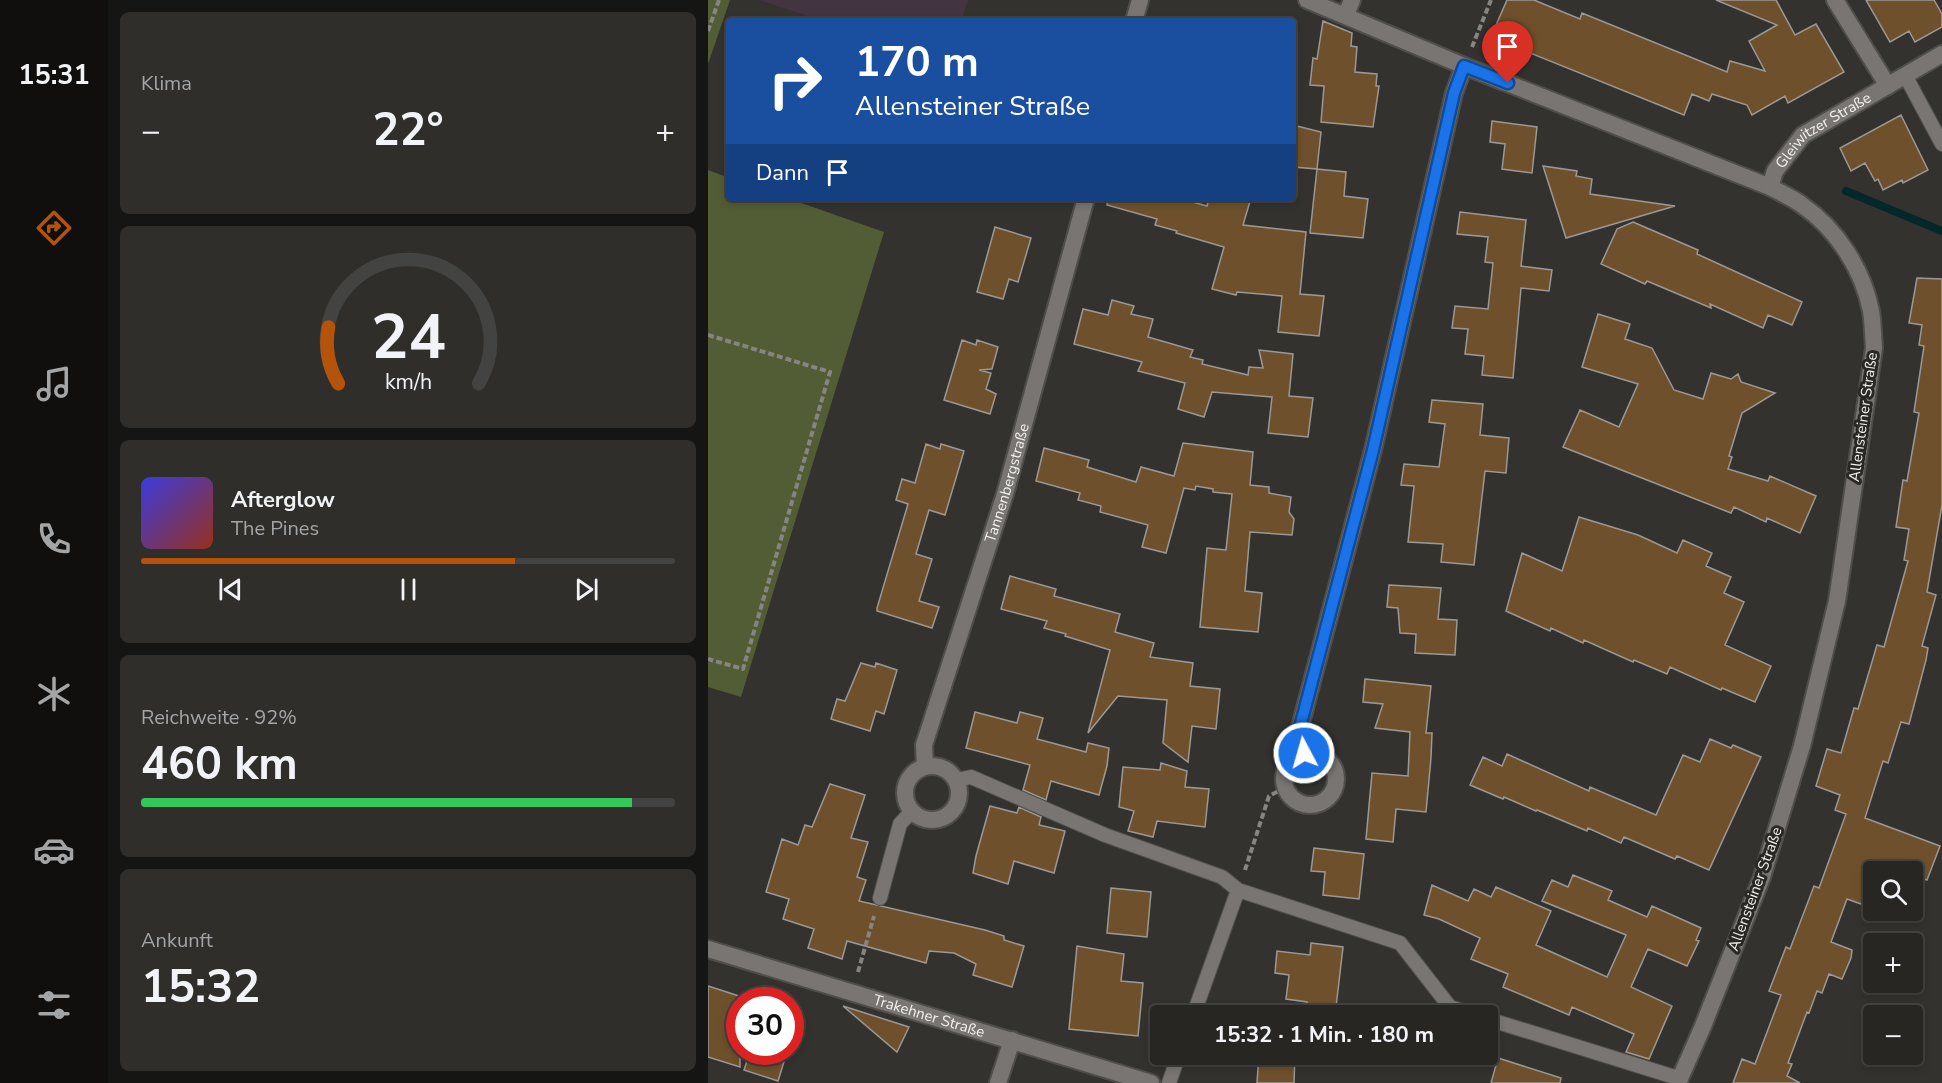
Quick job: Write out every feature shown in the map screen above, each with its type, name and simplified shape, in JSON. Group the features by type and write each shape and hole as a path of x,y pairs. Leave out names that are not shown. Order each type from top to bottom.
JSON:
{"street":[{"path":"1135,18 1140,0"},
{"name":"Allensteiner Straße","path":"1307,0 1349,8 1464,66 1770,187 1803,205 1821,221 1845,247 1863,282 1871,312 1874,348 1837,601 1802,746 1762,877 1679,1081"},
{"name":"Gleiwitzer Straße","path":"1835,0 1888,86"},
{"name":"Gleiwitzer Straße","path":"1770,187 1775,171 1803,135 1942,54"},
{"path":"1304,753 1300,727 1373,450 1454,93 1464,66"},
{"name":"Tannenbergstraße","path":"925,766 924,745 1005,494 1085,201"},
{"path":"1304,753 1318,753 1330,761 1336,773 1336,787 1329,798 1317,805 1304,806 1292,800 1284,788 1284,773 1291,760 1304,753"},
{"path":"925,766 937,766 948,771 956,780 959,793 956,806 948,815 935,820 923,819 911,812 905,799 905,785 912,773 925,766"},
{"name":"Trakehner Straße","path":"708,949 1151,1083"},
{"path":"998,1083 1012,1040"}],"lane":[{"path":"1905,75 1942,144"},
{"path":"956,780 971,777 1105,835 1222,877 1238,890 1401,943 1448,1005"},
{"path":"880,898 900,824 911,812"},
{"path":"1197,1005 1238,890"},
{"path":"1498,1022 1679,1081"},
{"path":"1169,1083 1175,1065"}],"path":[{"path":"708,31 719,0"},
{"path":"1464,66 1491,0"},
{"path":"708,335 830,372 743,669 708,659"},
{"path":"1238,890 1269,796 1284,788"},
{"path":"852,993 880,898"}],"shaded area":[{"path":"759,0 968,0 962,18 815,18"}],"green space":[{"path":"708,0 730,0 708,64"},
{"path":"708,170 726,177 726,201 796,201 884,232 741,697 708,687"}],"building":[{"path":"1507,0 1534,0 1580,19 1582,13 1727,72 1730,61 1765,71 1749,41 1777,25 1716,0 1776,0 1795,35 1816,24 1844,72 1788,103 1785,96 1752,115 1747,105 1712,94 1709,101 1692,94 1684,115 1513,46 1518,34 1496,25"},
{"path":"1866,0 1934,0 1942,14 1942,27 1915,42 1909,31 1890,42"},
{"path":"1323,21 1352,33 1351,46 1357,47 1355,72 1377,74 1376,86 1379,86 1373,127 1321,122 1324,86 1310,85 1313,58 1317,59"},
{"path":"1901,115 1928,170 1883,190 1878,179 1875,181 1865,163 1851,171 1840,148"},
{"path":"1492,121 1537,127 1532,173 1502,169 1505,144 1490,142"},
{"path":"1296,126 1321,132 1317,169 1296,167"},
{"path":"1543,166 1577,171 1576,176 1592,179 1590,194 1675,206 1566,238"},
{"path":"1317,169 1346,172 1344,196 1368,199 1363,238 1310,233"},
{"path":"1108,201 1189,201 1207,206 1208,201 1250,201 1243,225 1306,232 1300,294 1324,296 1319,336 1278,332 1282,296 1237,292 1236,295 1212,289 1224,247 1155,225 1157,219 1107,205"},
{"path":"1460,212 1526,220 1521,266 1552,270 1549,291 1521,288 1513,378 1482,375 1484,356 1465,354 1468,329 1452,328 1455,306 1488,309 1493,263 1485,262 1488,237 1457,234"},
{"path":"1633,222 1698,250 1697,254 1802,302 1792,325 1768,315 1763,328 1710,304 1711,308 1647,281 1645,284 1601,264 1617,229"},
{"path":"995,227 1031,238 1018,282 1009,279 1003,299 977,292"},
{"path":"1917,278 1942,279 1942,505 1927,592 1936,595 1922,646 1928,648 1926,660 1909,724 1901,722 1888,763 1883,761 1865,818 1940,846 1927,880 1923,879 1923,861 1863,861 1861,904 1847,899 1831,942 1852,950 1851,958 1842,979 1829,974 1822,993 1817,991 1788,1063 1792,1064 1787,1076 1800,1083 1733,1083 1742,1059 1755,1064 1781,995 1769,991 1786,947 1790,949 1814,886 1819,888 1846,814 1835,810 1840,795 1816,786 1827,749 1841,753 1854,708 1858,709 1877,645 1884,647 1908,561 1904,560 1909,529 1896,527 1903,480 1907,481 1919,413 1914,412 1924,346 1919,345 1922,325 1909,323"},
{"path":"1112,300 1134,306 1131,314 1153,319 1148,337 1193,350 1190,357 1203,360 1202,364 1248,375 1249,367 1263,368 1259,350 1293,354 1289,396 1313,398 1308,437 1268,433 1272,397 1212,392 1204,417 1178,409 1185,383 1138,371 1142,362 1074,344 1083,309 1108,315"},
{"path":"1598,314 1630,324 1625,339 1652,348 1674,390 1703,399 1711,373 1731,379 1738,374 1741,382 1775,393 1742,413 1729,456 1732,457 1728,469 1768,481 1770,476 1816,496 1800,533 1767,518 1766,522 1734,507 1731,513 1563,447 1580,410 1619,427 1638,384 1582,367"},
{"path":"962,340 976,345 977,340 998,347 992,369 979,370 991,373 986,389 996,394 990,414 944,400"},
{"path":"1432,400 1483,404 1480,435 1509,438 1506,473 1485,471 1474,565 1441,562 1443,544 1408,542 1414,486 1401,485 1404,464 1439,467 1445,424 1429,422"},
{"path":"1183,443 1253,452 1250,485 1269,487 1269,493 1291,497 1289,512 1294,519 1292,535 1250,532 1245,591 1262,593 1258,632 1200,627 1207,548 1226,550 1232,494 1213,492 1213,489 1196,486 1195,490 1184,488 1166,553 1142,547 1148,525 1100,512 1101,506 1078,500 1080,493 1036,481 1044,448 1089,460 1087,467 1136,482 1141,467 1174,476"},
{"path":"926,444 940,449 941,444 964,451 945,515 929,510 916,554 932,559 919,601 939,607 932,628 877,611 908,504 896,500 902,479 915,483"},
{"path":"1579,517 1638,535 1677,553 1683,540 1712,553 1706,566 1731,577 1724,593 1744,602 1725,645 1771,666 1755,702 1722,688 1721,690 1670,667 1667,674 1634,660 1633,662 1584,640 1583,643 1551,628 1550,631 1506,611 1522,553 1562,571"},
{"path":"1010,576 1056,589 1054,596 1120,614 1115,632 1154,643 1150,657 1193,663 1190,686 1220,689 1216,729 1192,726 1188,762 1163,743 1167,700 1118,696 1088,733 1110,650 1044,628 1047,621 1001,609"},
{"path":"1389,585 1441,588 1438,619 1457,620 1455,655 1415,653 1416,634 1400,633 1398,608 1387,607"},
{"path":"861,663 875,667 876,663 897,670 884,714 876,711 870,731 831,719 837,699 845,701"},
{"path":"1365,679 1431,686 1426,733 1432,733 1426,812 1396,809 1393,842 1366,839 1372,773 1408,776 1410,732 1375,728 1383,704 1363,702"},
{"path":"975,712 1017,723 1020,712 1043,718 1037,739 1086,752 1088,743 1109,748 1099,795 1051,781 1046,800 1023,790 1030,765 966,748"},
{"path":"1710,739 1731,748 1733,745 1761,757 1709,870 1677,856 1675,859 1624,837 1621,843 1588,828 1587,831 1470,785 1483,757 1502,766 1507,754 1589,791 1590,787 1656,815 1683,755 1700,762"},
{"path":"1161,763 1187,771 1185,787 1209,789 1205,827 1157,821 1153,837 1128,831 1134,811 1119,807 1123,767 1160,770"},
{"path":"830,784 865,795 851,838 868,842 857,877 866,880 859,901 985,930 1004,936 1004,940 1024,946 1012,987 973,975 976,964 954,953 929,951 926,963 847,941 842,959 808,948 814,929 783,919 789,899 766,892 782,839 798,845 805,825 812,827"},
{"path":"990,806 1017,813 1019,807 1041,817 1039,825 1065,831 1054,873 1014,861 1008,884 973,873"},
{"path":"1314,848 1364,854 1359,899 1323,895 1325,872 1311,871"},
{"path":"1573,875 1612,891 1608,900 1647,917 1652,906 1701,928 1696,940 1699,941 1687,966 1648,949 1631,987 1672,1006 1649,1059 1626,1052 1634,1034 1572,1007 1569,1015 1503,987 1508,974 1471,959 1480,938 1439,919 1424,915 1432,885 1468,901 1474,889 1491,897 1496,887 1551,911 1536,945 1607,977 1626,935 1542,901 1552,880 1568,887"},
{"path":"1111,888 1151,892 1147,937 1107,933"},
{"path":"1311,943 1343,947 1336,1005 1307,1005 1307,1002 1286,999 1289,975 1275,973 1277,951 1310,955"},
{"path":"1077,946 1124,954 1121,981 1143,983 1138,1036 1069,1029"},
{"path":"708,986 726,992 726,1063 708,1057"},
{"path":"843,1006 909,1027 897,1052"},
{"path":"1498,1058 1561,1078 1560,1083 1491,1083 1496,1065 1498,1065"},
{"path":"746,1065 783,1065 778,1081 744,1070"},
{"path":"1258,1065 1295,1065 1294,1083 1257,1083"}],"waterway":[{"path":"1846,191 1942,231"}],"route":[{"path":"1304,753 1300,727 1373,450 1454,93 1464,66 1508,83"}]}
